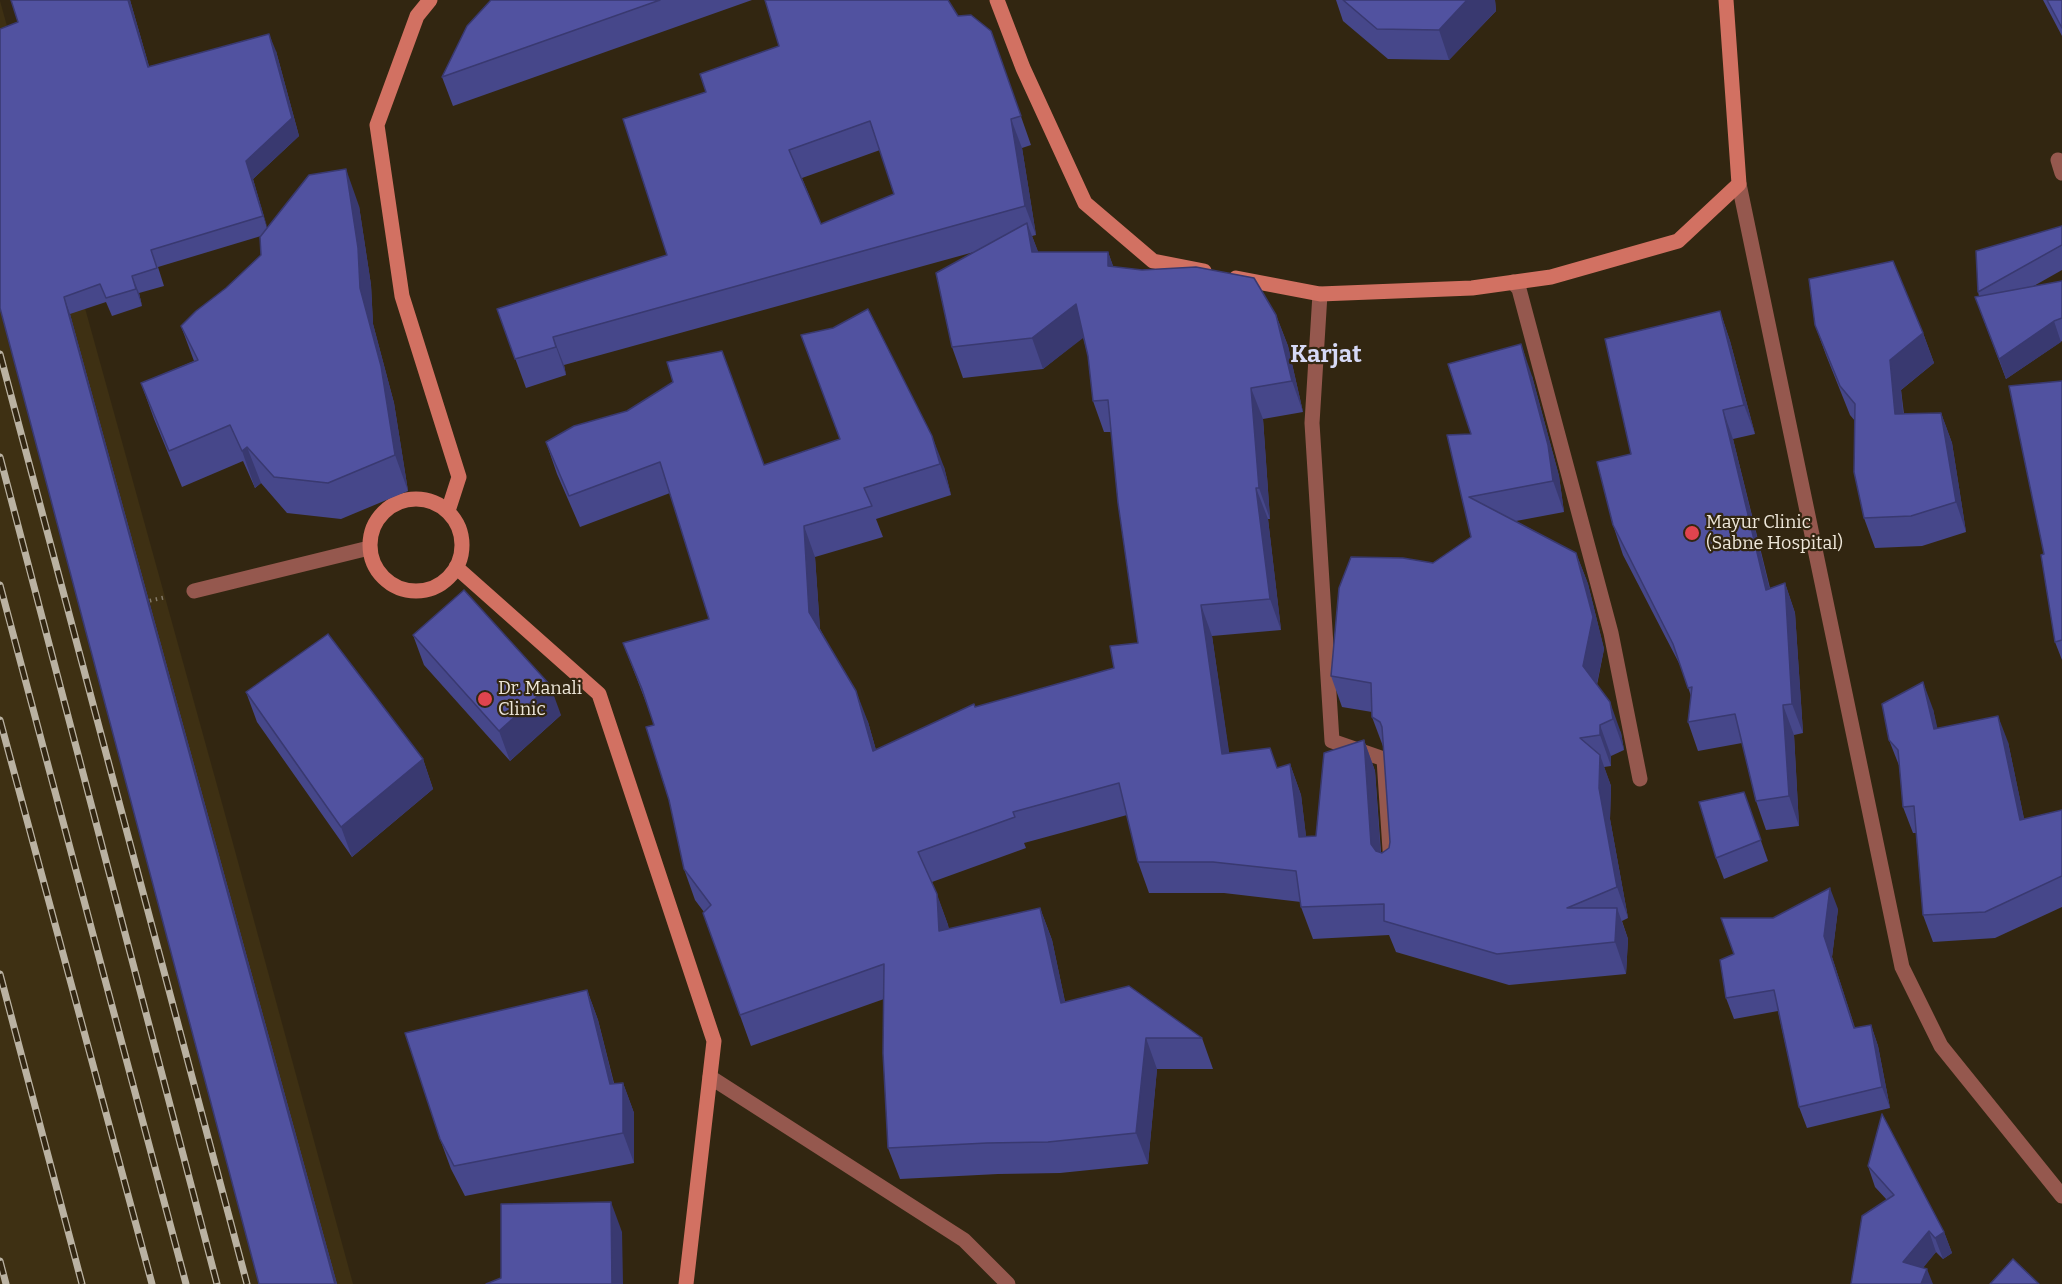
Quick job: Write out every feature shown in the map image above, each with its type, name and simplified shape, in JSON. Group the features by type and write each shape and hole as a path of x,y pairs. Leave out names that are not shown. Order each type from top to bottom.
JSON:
{"street":[{"path":"430,0 417,16 377,125 402,296 459,477 448,511"},
{"path":"997,0 1023,68 1085,203 1153,261 1320,294 1473,288 1551,277 1678,241 1739,184"},
{"path":"1726,0 1739,184 1902,967 1941,1047 2062,1196"},
{"path":"1513,282 1519,289 1611,633 1640,779"},
{"path":"1320,294 1312,423 1332,741 1384,759 1392,874"},
{"path":"419,498 435,502 448,511 457,524 462,538 461,553 456,567 448,578 435,587 421,591 406,590 392,585 381,576 373,563 369,548 371,532 378,518 389,507 403,500 419,498"},
{"path":"194,591 369,548"},
{"path":"456,567 599,694 714,1041 686,1284"},
{"path":"710,1077 964,1240 1008,1284"}],"shaded area":[{"path":"0,1 223,807 353,1284 0,1284"}],"building":[{"path":"11,0 128,0 148,67 269,34 292,118 246,161 263,216 151,250 157,268 132,276 136,289 106,298 100,284 64,297 335,1284 259,1284 0,308 0,29 18,22"},
{"path":"491,0 660,0 442,77 467,26"},
{"path":"765,0 948,0 958,16 971,15 991,31 1021,116 1011,119 1025,206 553,337 556,347 515,359 497,309 667,255 623,119 706,92 700,74 779,46","holes":["870,121 894,194 821,224 789,150"]},
{"path":"1343,0 1467,0 1439,30 1377,29"},
{"path":"2047,0 2062,0 2062,28"},
{"path":"346,169 358,248 360,288 381,366 395,455 328,483 274,477 247,447 242,451 230,425 169,451 141,383 198,360 181,326 261,255 260,237 309,175"},
{"path":"1027,223 1032,252 1108,252 1108,266 1142,270 1196,267 1254,278 1276,315 1292,381 1251,388 1259,488 1256,488 1270,599 1201,605 1222,754 1270,748 1277,768 1290,764 1299,837 1316,836 1324,753 1364,740 1371,844 1376,851 1382,853 1389,848 1382,727 1380,722 1372,717 1371,683 1331,676 1339,588 1351,557 1403,558 1433,563 1471,537 1447,435 1471,434 1448,364 1521,344 1548,445 1553,481 1469,497 1576,553 1593,617 1583,666 1610,702 1613,719 1600,725 1600,735 1580,738 1600,755 1599,788 1617,887 1567,908 1617,908 1615,942 1497,954 1384,921 1384,904 1301,907 1296,871 1213,862 1138,862 1119,783 1013,812 1015,817 918,852 937,894 939,931 1040,908 1061,1003 1129,986 1202,1038 1146,1038 1136,1133 1048,1142 888,1148 883,1053 884,964 740,1015 703,913 711,905 684,869 669,800 646,727 654,725 623,643 709,619 660,462 569,496 546,442 574,426 627,411 673,382 667,362 722,351 764,465 840,439 801,335 833,328 868,309 932,436 940,464 864,488 872,506 804,526 809,612 856,691 873,751 974,704 975,707 1114,668 1110,646 1138,643 1118,503 1108,400 1093,401 1088,356 1076,304 1032,338 952,347 936,273"},
{"path":"2062,226 2062,245 1978,292 1976,251"},
{"path":"1893,261 1923,333 1890,360 1895,414 1941,413 1956,502 1911,516 1864,518 1854,472 1855,404 1840,386 1815,325 1809,279"},
{"path":"2062,281 2062,318 2054,321 1999,359 1975,297"},
{"path":"1720,311 1744,405 1723,410 1766,590 1785,583 1792,704 1783,705 1789,796 1756,801 1735,714 1688,722 1692,687 1688,688 1673,644 1613,525 1597,462 1631,454 1605,339"},
{"path":"2062,381 2062,640 2055,642 2041,555 2044,554 2009,386"},
{"path":"464,590 550,685 499,731 413,635"},
{"path":"328,634 423,759 341,827 246,692"},
{"path":"1923,682 1934,729 1998,716 2020,820 2062,810 2062,876 1985,912 1923,915 1914,806 1903,807 1898,750 1889,740 1882,704"},
{"path":"1744,792 1761,840 1716,858 1699,802"},
{"path":"1830,888 1824,936 1854,1028 1871,1025 1882,1087 1799,1107 1774,990 1726,998 1720,960 1734,954 1721,918 1773,918"},
{"path":"587,990 610,1084 623,1083 623,1133 454,1166 440,1139 405,1033"},
{"path":"1882,1114 1944,1232 1935,1238 1929,1231 1903,1262 1927,1269 1921,1284 1851,1284 1862,1216 1894,1195 1868,1166"},
{"path":"611,1202 612,1284 486,1284 501,1278 501,1204"},
{"path":"2013,1259 2039,1284 1990,1284"}],"railway":[{"path":"0,354 247,1284"},
{"path":"0,457 217,1284"},
{"path":"0,585 186,1284"},
{"path":"0,720 152,1284"},
{"path":"0,974 82,1284"},
{"path":"0,1261 6,1284"}],"place":[{"name":"Mayur Clinic (Sabne Hospital)","path":"1692,533"},
{"name":"Dr. Manali Clinic","path":"485,699"}],"district":[{"name":"Karjat","path":"1326,355"}]}
